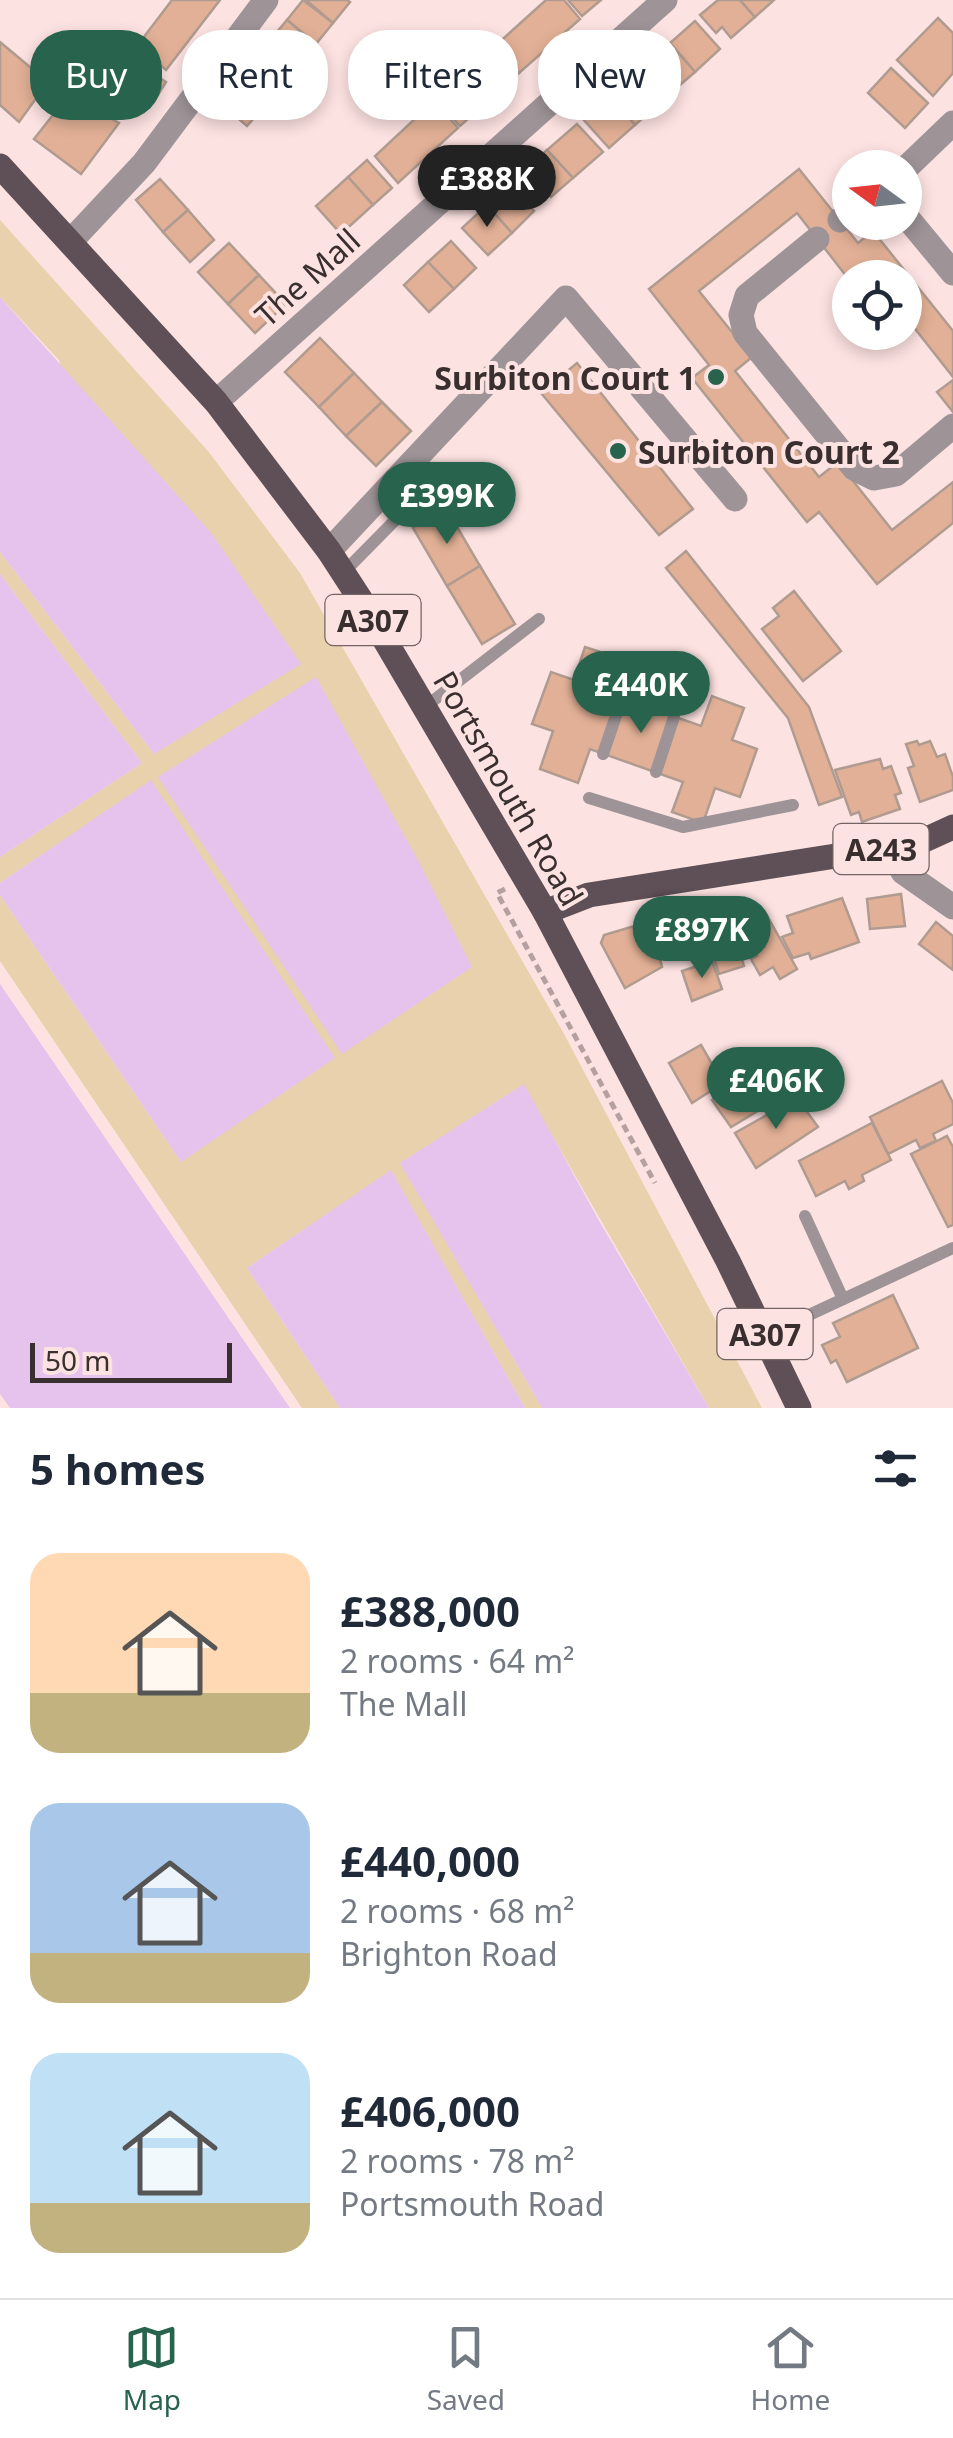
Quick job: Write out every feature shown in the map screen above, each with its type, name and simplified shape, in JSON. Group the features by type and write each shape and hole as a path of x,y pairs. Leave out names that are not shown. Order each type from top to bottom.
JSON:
{"main road":[{"name":"Portsmouth Road","path":"0,166 216,402 343,574 545,912 766,1336 799,1408"},
{"name":"A243","path":"545,912 589,895 918,843 953,827"}],"street":[{"path":"70,242 144,163 266,0"},
{"name":"The Mall","path":"216,402 666,0"},
{"path":"922,153 953,123"},
{"path":"922,236 953,273"},
{"path":"817,239 746,296 741,315 745,333 854,468 874,478 896,474 953,426"},
{"path":"328,551 566,298 735,499"},
{"path":"890,846 903,872 953,908"}],"lane":[{"path":"343,574 416,499"},
{"path":"424,706 539,619"},
{"path":"603,754 622,698"},
{"path":"656,772 674,717"},
{"path":"589,798 683,827 793,805"},
{"path":"805,1216 842,1299"},
{"path":"766,1336 953,1248"}],"path":[{"name":"Portsmouth Road","path":"497,894 658,1190"}],"shaded area":[{"path":"0,220 208,451 300,573 563,1032 762,1408 709,1408 523,1085 401,1163 542,1408 525,1408 391,1171 247,1268 340,1408 302,1408 0,961 0,895 181,1162 151,781 0,883 0,857 142,763 0,574 0,552 154,754 59,360 0,297"},
{"path":"0,297 212,534 301,664 154,754 0,552"},
{"path":"0,574 142,763 0,857"},
{"path":"316,677 419,862 472,967 342,1054 158,777"},
{"path":"151,780 335,1058 181,1162 0,895 0,883"},
{"path":"0,984 290,1408 10,1408 0,1394"},
{"path":"524,1084 709,1408 542,1408 400,1163"},
{"path":"391,1170 525,1408 340,1408 247,1268"}],"building":[{"path":"172,0 220,0 197,30 182,30 182,49 166,70 162,67 162,30 149,30"},
{"path":"303,0 333,23 327,30 299,30 287,20"},
{"path":"306,0 347,0 350,2 333,23"},
{"path":"546,0 564,0 580,19 568,30 538,30 538,56 519,73 518,30 513,30"},
{"path":"568,0 601,0 582,16"},
{"path":"718,0 740,0 755,17 731,38 722,27 716,33 700,15"},
{"path":"740,0 774,0 755,17"},
{"path":"938,18 953,33 953,73 933,96 897,60"},
{"path":"287,20 299,30 278,30"},
{"path":"695,21 720,49 695,72 681,56 681,33"},
{"path":"0,42 30,67 30,107 19,122 0,105"},
{"path":"681,56 695,72 681,84"},
{"path":"891,68 928,103 905,128 868,93"},
{"path":"49,120 119,123 81,174 34,139"},
{"path":"414,120 451,120 458,128 398,183 375,156"},
{"path":"584,120 631,120 635,125 609,148"},
{"path":"577,124 603,152 573,178 547,150"},
{"path":"547,150 573,178 551,197 543,187 534,194 518,176"},
{"path":"367,160 392,188 373,205 348,177"},
{"name":"Surbiton Court 1","path":"799,169 832,210 832,240 880,240 896,260 834,260 797,213 699,291 752,357 735,371 819,477 838,462 892,530 953,482 953,523 877,584 819,512 807,522 692,378 709,365 649,289"},
{"path":"348,177 373,205 341,234 316,206"},
{"path":"160,179 188,210 163,232 136,200"},
{"path":"509,184 534,211 512,233 487,205"},
{"path":"487,205 512,233 488,255 462,228"},
{"path":"188,210 214,240 190,262 163,232"},
{"path":"451,241 476,268 454,289 428,262"},
{"path":"229,243 259,275 228,304 198,272"},
{"path":"428,262 454,289 429,312 404,285"},
{"path":"259,275 286,304 255,333 228,304"},
{"name":"Surbiton Court 1","path":"922,292 953,331 953,377 922,338"},
{"path":"320,338 354,373 319,407 285,372"},
{"name":"Surbiton Court 2","path":"577,363 693,509 659,535 541,393"},
{"path":"354,373 382,402 346,436 319,407"},
{"path":"953,380 953,412 937,392"},
{"path":"382,402 411,431 376,466 346,436"},
{"path":"446,508 480,566 447,586 413,528"},
{"path":"686,551 809,707 842,797 819,805 788,718 666,568"},
{"path":"480,566 515,624 482,644 447,586"},
{"path":"794,591 841,651 803,681 762,629 779,616 773,608"},
{"path":"585,647 619,658 607,693 701,726 712,696 744,708 732,740 757,749 740,797 715,788 703,823 672,812 683,782 590,749 578,783 540,769 553,731 532,724 551,672 574,680"},
{"path":"917,741 919,745 930,741 937,757 945,754 953,777 953,790 920,802 908,768 914,766 906,744"},
{"path":"880,759 883,769 891,766 901,793 895,795 900,809 862,822 859,812 851,815 835,770"},
{"path":"901,894 905,926 870,929 867,899"},
{"path":"842,898 859,942 811,959 809,953 793,958 782,937 793,933 787,916"},
{"path":"765,912 797,969 780,979 773,967 760,975 751,959 757,956 738,923"},
{"path":"698,916 707,946 660,959 651,925"},
{"path":"651,921 662,967 625,988 601,943 604,935"},
{"path":"936,922 953,936 953,970 919,944"},
{"path":"738,923 753,948 740,953 744,966 719,974 710,946 716,944 709,932"},
{"path":"712,961 722,989 692,1001 682,971"},
{"path":"701,1045 723,1083 692,1103 669,1063"},
{"path":"783,1072 793,1090 731,1127 712,1100 742,1078 752,1091"},
{"path":"942,1081 953,1103 953,1124 933,1134 936,1141 920,1148 916,1140 888,1154 870,1117"},
{"path":"797,1098 818,1127 756,1168 735,1133"},
{"path":"872,1123 891,1160 862,1175 864,1181 849,1189 845,1181 816,1196 799,1161"},
{"path":"947,1136 953,1147 953,1225 948,1227 911,1154"},
{"path":"893,1295 918,1348 847,1382 836,1360 831,1363 822,1345 840,1337 833,1323"}],"place":[{"name":"Surbiton Court 1","path":"716,377"},
{"name":"Surbiton Court 2","path":"618,451"}]}
